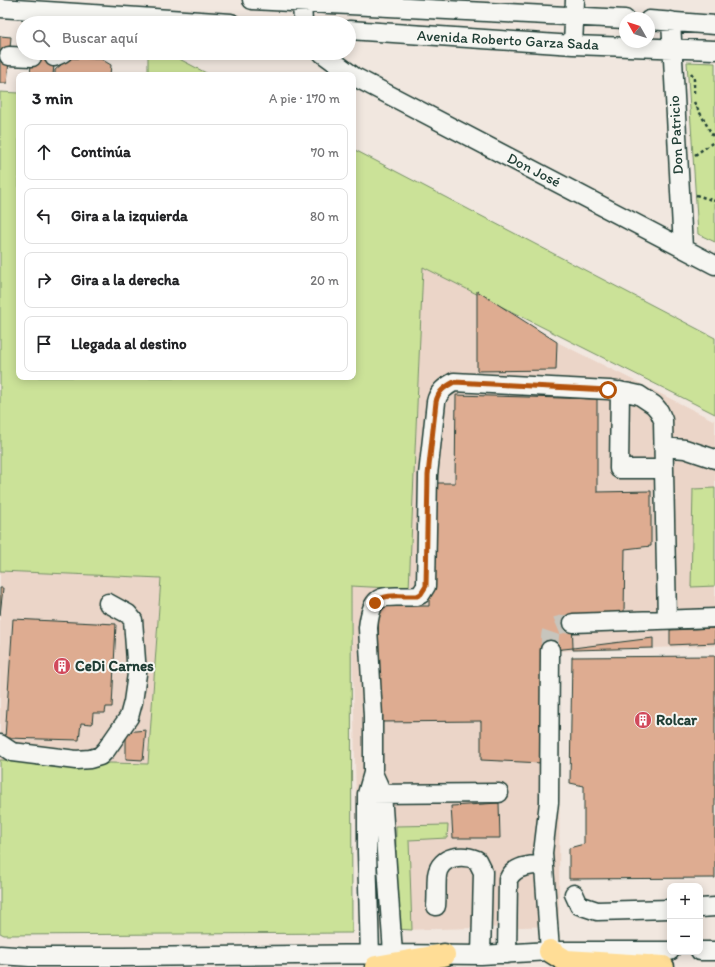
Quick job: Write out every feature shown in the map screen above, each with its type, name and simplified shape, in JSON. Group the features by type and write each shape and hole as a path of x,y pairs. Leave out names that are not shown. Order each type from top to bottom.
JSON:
{"main road":[{"path":"550,951 556,956 572,962 663,967"},
{"path":"379,958 444,955"}],"street":[{"name":"Avenida Roberto Garza Sada","path":"252,0 575,8 619,18"},
{"path":"302,2 303,16"},
{"path":"0,8 132,16"},
{"path":"573,45 575,8"},
{"path":"655,20 715,25"},
{"name":"Don Patricio","path":"671,21 671,48 683,248"},
{"name":"Avenida Roberto Garza Sada","path":"356,30 573,45 715,50"},
{"path":"10,56 16,56"},
{"name":"Don José","path":"332,60 348,72"},
{"name":"Don José","path":"356,77 715,265"},
{"path":"0,955 69,958 379,958 375,794 373,773 373,716 368,628 369,617 371,610 379,598 386,596 417,596 421,594 426,586 428,475 437,395 446,386 454,382 620,391 639,395 654,405 659,411 663,420 668,620"},
{"path":"620,391 619,470 664,469"},
{"path":"663,447 685,449 715,459"},
{"path":"0,744 12,752 76,760 90,759 100,756 106,750 129,717 133,702 136,674 133,620 128,614 108,604"},
{"path":"573,623 715,618"},
{"path":"550,650 549,796 543,852 550,951"},
{"path":"375,794 499,793"},
{"path":"436,906 437,874 442,864 452,858 462,857 478,860 483,872 481,955"},
{"path":"508,954 508,880 510,874 516,869 544,864"},
{"path":"574,894 579,905 597,911 667,909"},
{"path":"703,908 715,907"},
{"path":"444,955 508,954 550,951 667,951"},
{"path":"703,951 715,951"}],"path":[{"path":"690,70 694,77 694,103 715,141 692,157"},
{"path":"695,195 715,201"}],"shaded area":[{"path":"423,267 477,291 557,342 715,421 715,646 560,651 559,926 359,931 351,586 409,589"},
{"path":"0,571 161,578 148,764 0,760"}],"green space":[{"path":"148,60 181,60 204,72 148,72"},
{"path":"687,62 715,63 715,242 698,234"},
{"path":"0,92 16,93 16,380 356,380 356,151 715,338 715,414 423,267 409,589 351,586 352,933 4,935 0,933 0,760 148,764 161,578 0,571"},
{"path":"715,488 715,586 691,587 693,489"},
{"path":"448,825 447,838 409,840 412,930 395,929 396,826"}],"building":[{"path":"0,36 11,37 7,83 0,83"},
{"path":"31,60 54,60 53,72 30,72"},
{"path":"67,60 103,60 111,65 110,72 55,72 55,70"},
{"path":"477,291 557,342 556,370 477,371"},
{"path":"456,395 597,399 597,492 651,491 651,546 625,549 624,613 572,615 573,648 544,651 542,763 481,760 481,721 380,722 378,606 429,606 430,483 455,483"},
{"path":"0,588 3,588 0,615"},
{"name":"CeDi Carnes","path":"13,619 116,624 112,707 106,707 105,713 93,713 92,724 81,723 79,740 5,738"},
{"path":"715,628 715,643 670,645 670,630"},
{"path":"653,638 653,648 573,650 573,648"},
{"name":"Rolcar","path":"715,656 715,878 569,879 569,848 584,844 584,786 570,783 572,657"},
{"path":"146,730 143,760 126,759 126,732"},
{"path":"499,803 500,838 453,838 451,806"}],"tunnel":[{"path":"550,650 550,637 552,629 560,625 573,623"}],"place":[{"name":"CeDi Carnes","path":"62,666"},
{"name":"Rolcar","path":"643,720"}],"route":[{"path":"375,603 379,598 386,596 417,596 421,594 426,586 428,475 437,395 446,386 454,382 608,390"}]}
